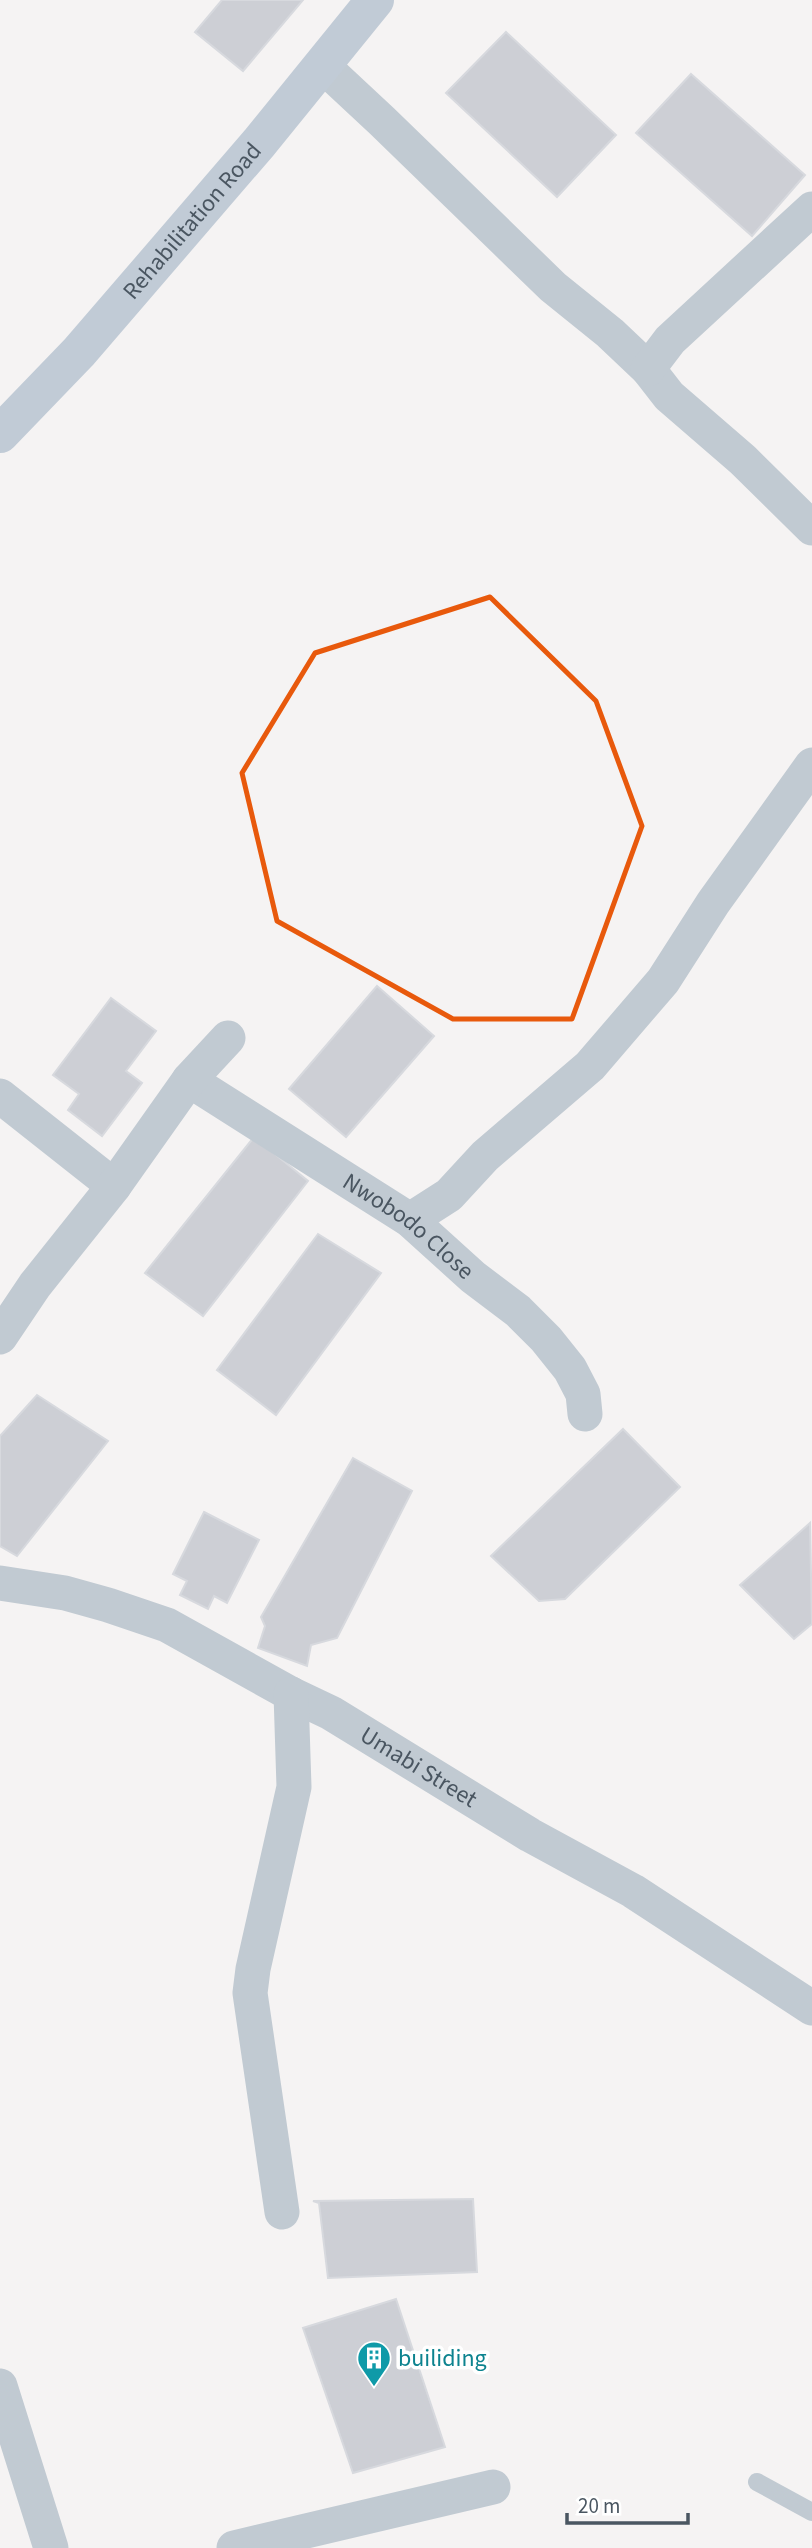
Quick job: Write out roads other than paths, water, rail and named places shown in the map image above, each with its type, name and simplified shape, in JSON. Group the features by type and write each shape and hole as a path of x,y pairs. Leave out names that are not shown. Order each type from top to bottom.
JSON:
{"main road":[{"name":"Rehabilitation Road","path":"0,434 79,352 323,66 375,0"}],"street":[{"path":"323,66 553,287 610,333 648,369 669,396 743,460 812,528"},
{"path":"648,369 670,340 812,209"},
{"path":"410,1220 449,1195 485,1156 590,1066 663,981 713,903 809,775"},
{"path":"0,1337 35,1285 114,1186 189,1080 228,1038"},
{"name":"Nwobodo Close","path":"189,1080 410,1220 473,1278 518,1311 546,1339 574,1377 583,1394 585,1414"},
{"path":"0,1096 114,1186"},
{"name":"Umabi Street","path":"0,1583 65,1593 167,1625 291,1694 331,1713 530,1835 633,1891 812,2008"},
{"path":"282,2212 250,1993 294,1787 291,1694"},
{"path":"0,2386 51,2548"},
{"path":"234,2548 493,2487"}],"lane":[{"path":"757,2483 812,2512"}],"place":[{"name":"builiding","path":"374,2388"}]}
